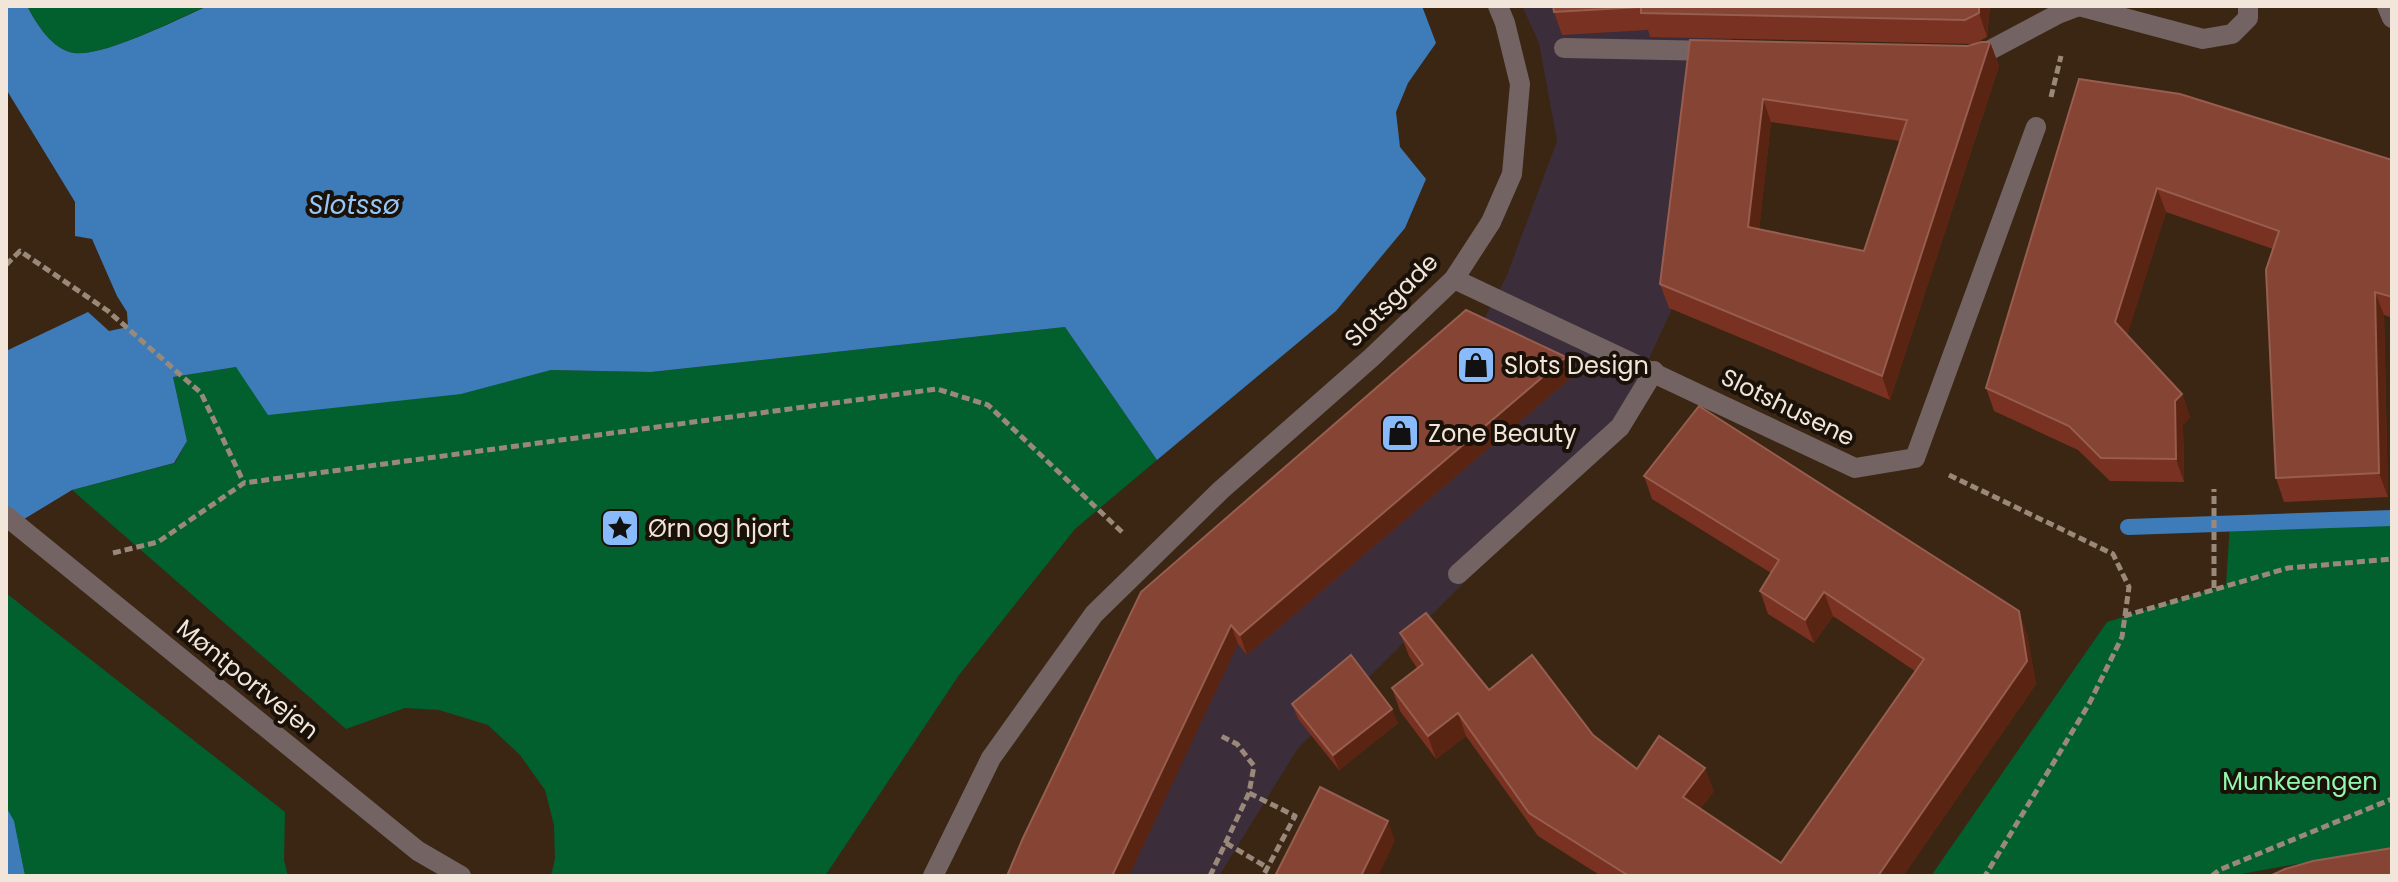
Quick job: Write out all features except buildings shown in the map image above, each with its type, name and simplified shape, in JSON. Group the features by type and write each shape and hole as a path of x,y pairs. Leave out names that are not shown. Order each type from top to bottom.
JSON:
{"street":[{"name":"Slotsgade","path":"933,876 991,758 1094,614 1221,490 1371,358 1454,279 1491,222 1512,174 1520,84 1498,6"},
{"path":"1945,56 1977,57 2079,6 2203,39 2232,34 2248,18 2248,6"},
{"path":"2387,6 2392,18"},
{"path":"1564,48 1739,52"},
{"path":"1915,458 2036,127"},
{"name":"Slotshusene","path":"1454,279 1855,468 1915,458"},
{"path":"1458,574 1620,427 1654,371"},
{"name":"Møntportvejen","path":"6,516 418,851 461,876"}],"path":[{"path":"2050,100 2058,65"},
{"path":"6,265 20,251 108,311 201,393 244,483"},
{"path":"65,564 158,542 244,483 937,389 988,405 1149,558"},
{"path":"1915,458 2113,554 2129,587 2122,637 2089,704 1985,876"},
{"path":"2214,489 2214,588"},
{"path":"2124,616 2288,568 2392,559"},
{"path":"1210,876 1249,793 1254,766 1237,744 1219,735"},
{"path":"1249,793 1295,816 1263,876"},
{"path":"2212,876 2392,799"},
{"path":"1226,843 1268,868"}],"shaded area":[{"path":"1522,6 1725,6 1754,132 1615,432 1298,748 1219,876 1010,876 1470,346 1507,275 1557,141 1539,43"}],"green space":[{"path":"27,6 207,6 121,43 87,53 74,53 52,41"},
{"path":"1065,327 1157,460 1075,529 959,675 825,876 551,876 555,858 554,825 545,790 520,755 488,725 439,710 405,708 346,729 72,490 175,463 187,441 173,377 236,367 460,394 551,370 651,372"},
{"name":"Munkeengen","path":"2392,518 2392,847 2230,876 1931,876 2107,622 2226,585 2230,524"},
{"path":"6,593 285,812 284,860 288,876 6,876"}],"water":[{"name":"Slotssø","path":"6,6 27,6 40,28 59,47 74,53 87,53 122,43 208,6 1422,6 1436,43 1408,83 1396,112 1400,147 1426,179 1405,228 1336,311 1157,460 1065,327 651,372 551,370 461,394 268,415 236,367 173,377 187,441 174,463 72,490 6,530 6,351 88,312 109,331 128,327 127,312 92,239 75,236 75,202 6,89"},
{"path":"6,807 14,821 25,876 6,876"}],"waterway":[{"path":"2128,527 2392,518"}],"place":[{"name":"Slots Design","path":"1476,365"},
{"name":"Zone Beauty","path":"1400,433"},
{"name":"Ørn og hjort","path":"620,528"}]}
